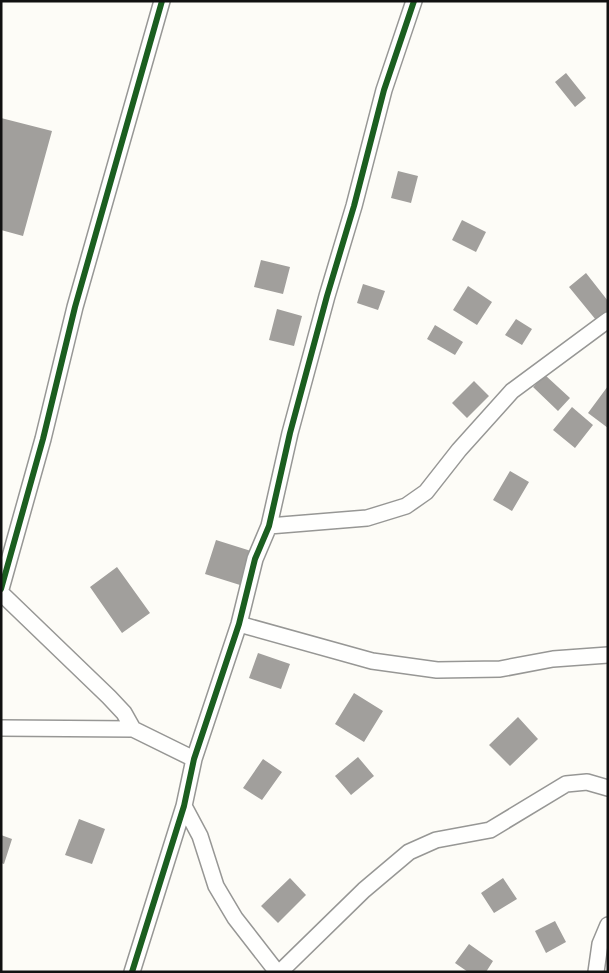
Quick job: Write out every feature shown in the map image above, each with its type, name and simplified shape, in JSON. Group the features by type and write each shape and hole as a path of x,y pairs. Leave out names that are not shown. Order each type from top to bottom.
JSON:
{"street":[{"path":"133,729 124,714 109,697 1,591 43,439 75,307 162,1"},
{"path":"132,972 184,806 194,759 239,624 256,559 269,526 290,433 327,296 354,206 384,90 414,1"},
{"path":"269,526 367,518 406,506 426,492 459,450 512,391 608,320"},
{"path":"239,624 372,661 437,670 500,669 553,659 608,655"},
{"path":"1,728 133,729 194,759"},
{"path":"184,806 200,836 216,886 234,918 279,972 364,890 409,852 436,840 490,830 566,784 586,782 608,788"},
{"path":"596,972 600,944 608,925"}],"building":[{"path":"566,73 586,98 575,107 555,82"},
{"path":"1,118 52,131 23,236 1,230"},
{"path":"398,171 418,176 411,203 391,198"},
{"path":"462,220 486,232 476,252 452,240"},
{"path":"261,260 290,267 283,294 254,287"},
{"path":"586,273 608,301 608,311 596,320 569,287"},
{"path":"363,284 385,291 378,310 357,303"},
{"path":"468,286 492,302 477,325 453,310"},
{"path":"277,309 302,316 294,346 269,340"},
{"path":"516,319 532,329 522,345 505,335"},
{"path":"435,325 463,342 455,355 427,339"},
{"path":"545,375 570,398 558,411 533,387"},
{"path":"474,381 489,396 467,418 452,403"},
{"path":"608,386 608,428 588,413"},
{"path":"572,407 593,425 575,448 553,430"},
{"path":"510,471 529,482 512,511 493,500"},
{"path":"216,540 251,551 240,585 205,574"},
{"path":"117,567 150,613 122,633 90,587"},
{"path":"258,653 290,664 281,689 249,678"},
{"path":"354,693 383,711 364,742 335,724"},
{"path":"518,717 538,739 510,766 489,745"},
{"path":"358,757 374,776 351,795 335,776"},
{"path":"263,759 282,772 262,800 243,788"},
{"path":"79,819 105,829 92,864 65,855"},
{"path":"1,835 12,839 4,864 1,863"},
{"path":"290,878 306,895 278,923 261,906"},
{"path":"503,878 517,899 494,913 481,893"},
{"path":"555,921 566,942 546,953 535,931"},
{"path":"469,944 493,961 486,972 468,972 455,963"}],"cycle path":[{"path":"1,589 43,439 75,307 162,1"},
{"path":"132,972 184,806 194,759 239,624 255,559 269,526 290,433 327,296 354,206 384,90 414,1"}]}
